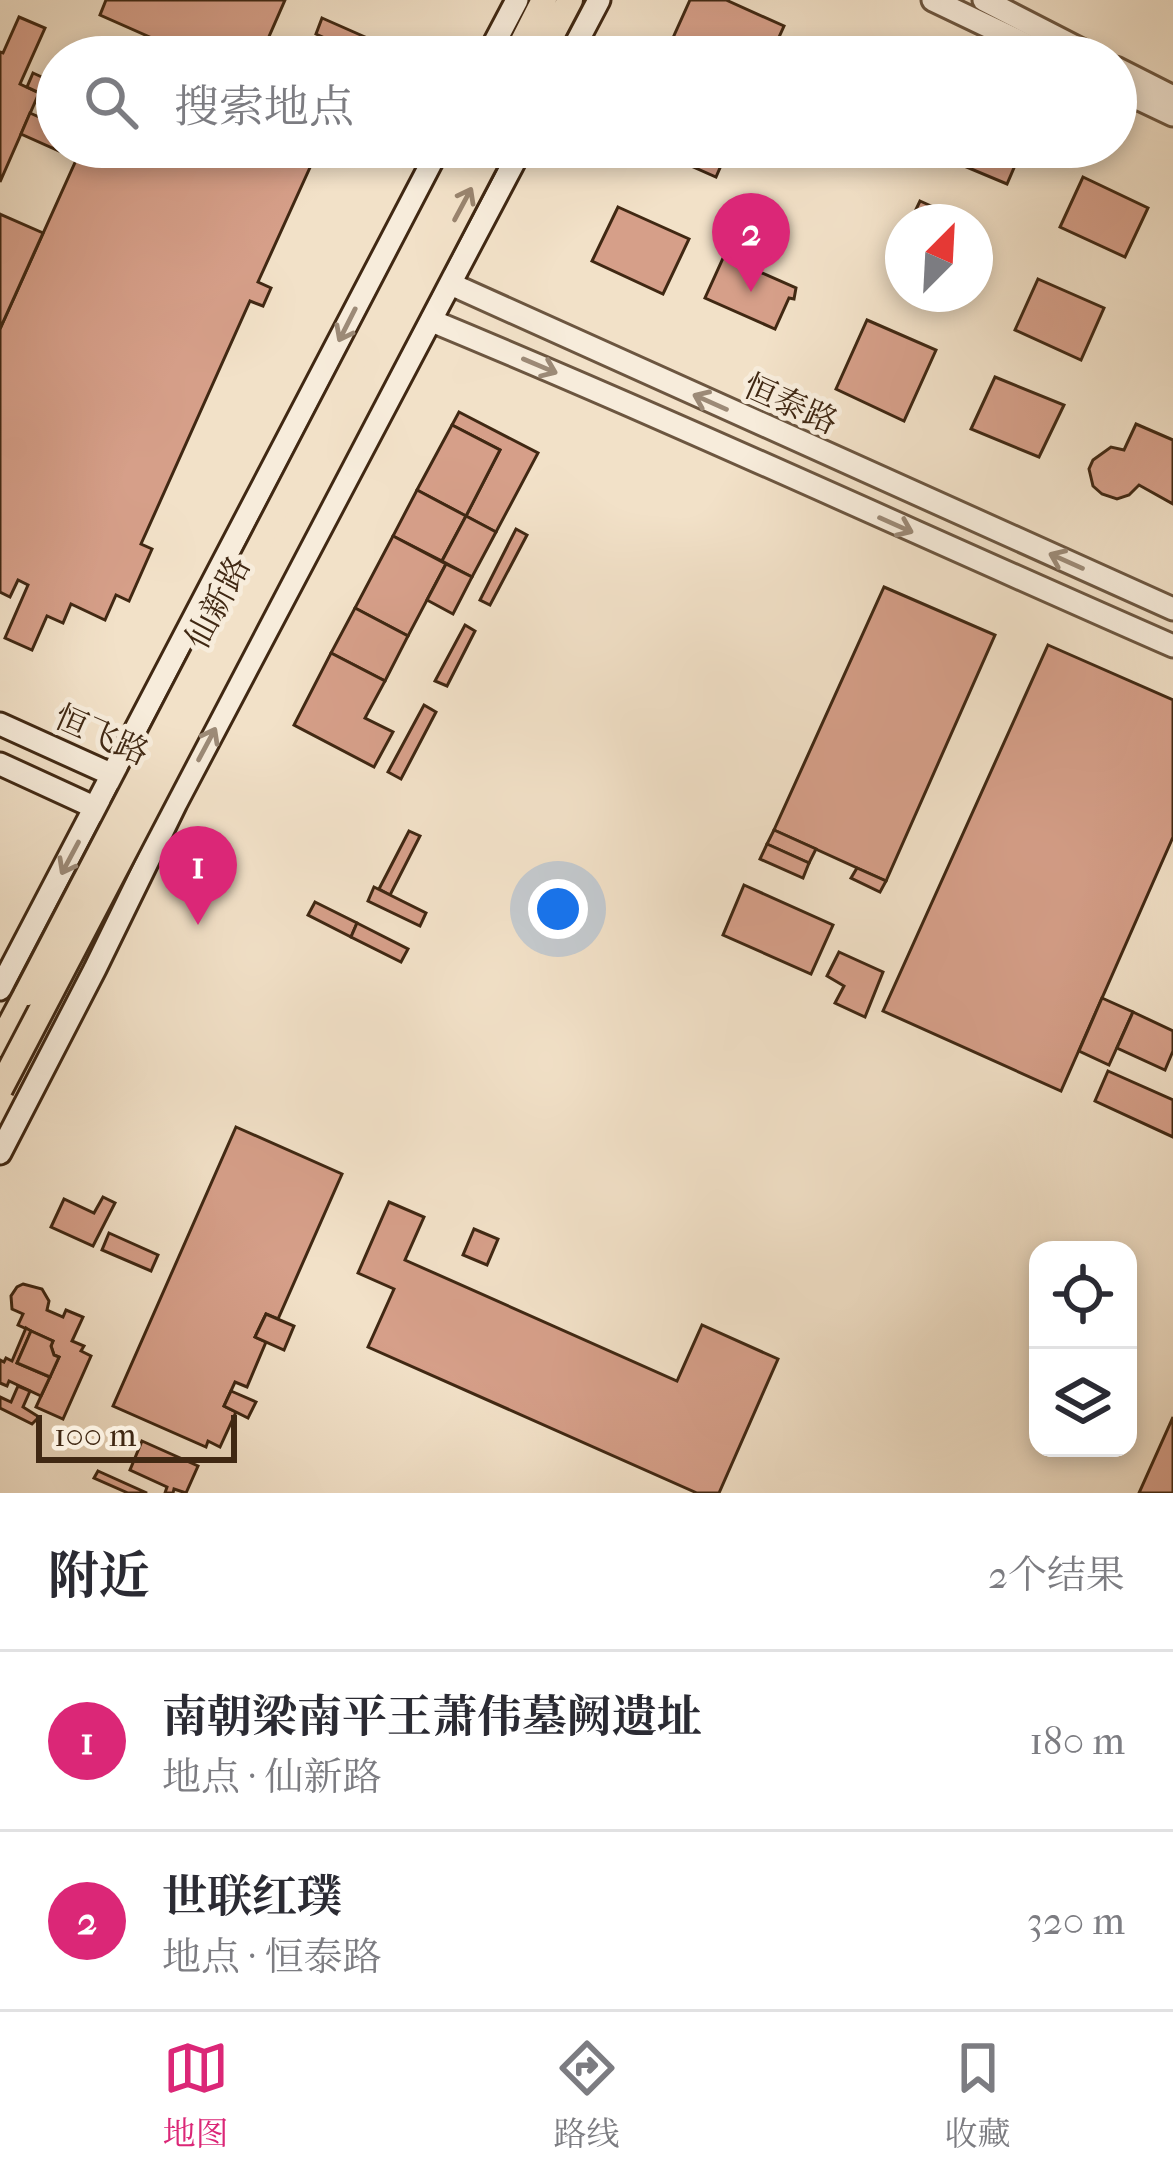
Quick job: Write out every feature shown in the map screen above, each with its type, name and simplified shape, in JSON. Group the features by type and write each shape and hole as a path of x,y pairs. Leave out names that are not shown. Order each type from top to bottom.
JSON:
{"main road":[{"path":"498,36 517,0"},
{"path":"526,36 544,0"},
{"path":"551,36 570,0"},
{"path":"580,36 599,0"},
{"path":"933,0 1008,36"},
{"path":"984,0 1054,36"},
{"path":"1137,79 1173,98"},
{"path":"1137,98 1173,116"},
{"name":"仙新路","path":"0,988 429,168"},
{"name":"仙新路","path":"0,1044 457,168"},
{"name":"仙新路","path":"0,1089 482,168"},
{"name":"仙新路","path":"0,1153 176,803 511,168"},
{"name":"恒泰路","path":"384,254 1173,609"},
{"name":"恒泰路","path":"432,321 1173,646"},
{"name":"恒飞路","path":"0,724 176,803"},
{"name":"恒飞路","path":"0,764 159,838"},
{"name":"仙新路","path":"0,1169 35,1102 60,1036"}],"building":[{"path":"106,0 285,0 269,36 148,36 100,15"},
{"path":"690,0 726,0 784,26 779,36 674,36"},
{"path":"19,17 45,28 41,36 36,36 36,48 20,84 36,92 36,100 0,182 0,52"},
{"path":"322,18 363,36 320,36 316,34"},
{"path":"33,73 36,74 36,91 27,87"},
{"path":"30,113 36,116 36,141 21,134"},
{"path":"73,168 310,168 258,282 271,288 263,306 250,301 141,544 152,549 129,601 116,595 105,620 71,604 63,623 47,616 32,650 5,638 28,585 18,580 10,597 0,592 0,329"},
{"path":"696,168 720,168 716,177"},
{"path":"969,168 1014,168 1007,184"},
{"path":"1083,177 1148,208 1125,257 1060,227"},
{"path":"618,207 689,239 663,294 592,261"},
{"path":"0,214 43,233 0,329"},
{"path":"724,256 796,288 775,329 705,298"},
{"path":"1038,279 1104,308 1081,360 1015,330"},
{"path":"867,320 936,350 904,421 836,389"},
{"path":"995,377 1064,405 1039,457 971,429"},
{"path":"459,412 538,453 496,532 466,516 500,450 452,425"},
{"path":"1136,424 1173,440 1173,504 1139,485 1117,499 1093,486 1089,469 1093,460 1111,447 1124,450"},
{"path":"452,425 500,450 466,516 417,490"},
{"path":"417,490 466,516 442,561 393,536"},
{"path":"466,516 496,532 472,577 442,561"},
{"path":"516,529 527,535 490,605 480,600"},
{"path":"393,536 446,564 408,636 355,608"},
{"path":"446,564 472,577 453,614 427,600"},
{"path":"884,587 995,635 886,881 774,830"},
{"path":"355,608 408,636 385,681 331,653"},
{"path":"465,625 475,631 447,686 435,681"},
{"path":"1048,645 1173,700 1173,837 1061,1091 883,1011"},
{"path":"331,653 385,681 365,718 393,732 374,767 294,725"},
{"path":"424,705 436,712 401,779 388,772"},
{"path":"774,830 816,849 809,863 767,844"},
{"path":"409,831 420,836 390,895 379,889"},
{"path":"767,844 809,863 803,878 760,859"},
{"path":"857,868 886,881 880,892 851,878"},
{"path":"744,885 833,925 811,974 723,935"},
{"path":"374,887 426,913 420,926 368,901"},
{"path":"315,902 357,923 351,937 308,915"},
{"path":"357,923 408,949 401,962 351,937"},
{"path":"839,952 883,972 865,1017 835,1003 844,986 827,976"},
{"path":"1102,998 1133,1012 1109,1065 1079,1051"},
{"path":"1133,1012 1173,1031 1173,1051 1165,1070 1117,1048"},
{"path":"1108,1071 1173,1100 1173,1137 1095,1101"},
{"path":"236,1127 342,1174 278,1319 266,1314 255,1337 266,1342 247,1387 235,1382 224,1406 236,1412 220,1447 208,1441 206,1447 113,1406"},
{"path":"103,1197 115,1203 93,1246 51,1227 64,1199 94,1213"},
{"path":"389,1202 424,1217 405,1260 677,1381 702,1325 778,1359 719,1493 697,1493 368,1347 394,1289 358,1273"},
{"path":"474,1229 498,1239 487,1265 463,1255"},
{"path":"109,1233 158,1255 151,1271 102,1250"},
{"path":"23,1284 42,1289 49,1301 47,1310 63,1317 66,1310 83,1317 72,1341 91,1356 63,1419 36,1407 59,1357 54,1355 53,1341 18,1325 23,1314 12,1309 11,1296"},
{"path":"266,1314 294,1326 284,1350 255,1337"},
{"path":"26,1328 31,1331 17,1363 50,1377 41,1396 9,1381 7,1386 0,1383 0,1360 12,1361"},
{"path":"31,1331 53,1341 54,1355 59,1357 50,1377 17,1363"},
{"path":"18,1386 30,1391 23,1407 39,1417 32,1424 0,1408 0,1397 11,1402"},
{"path":"231,1391 256,1402 248,1418 224,1406"},
{"path":"1173,1417 1173,1493 1139,1493"},
{"path":"142,1441 198,1466 186,1493 174,1489 165,1493 167,1487 130,1470"},
{"path":"98,1471 147,1493 128,1493 94,1478"}],"place":[{"name":"世联红璞","path":"751,292"},
{"name":"南朝梁南平王萧伟墓阙遗址","path":"198,925"}]}
